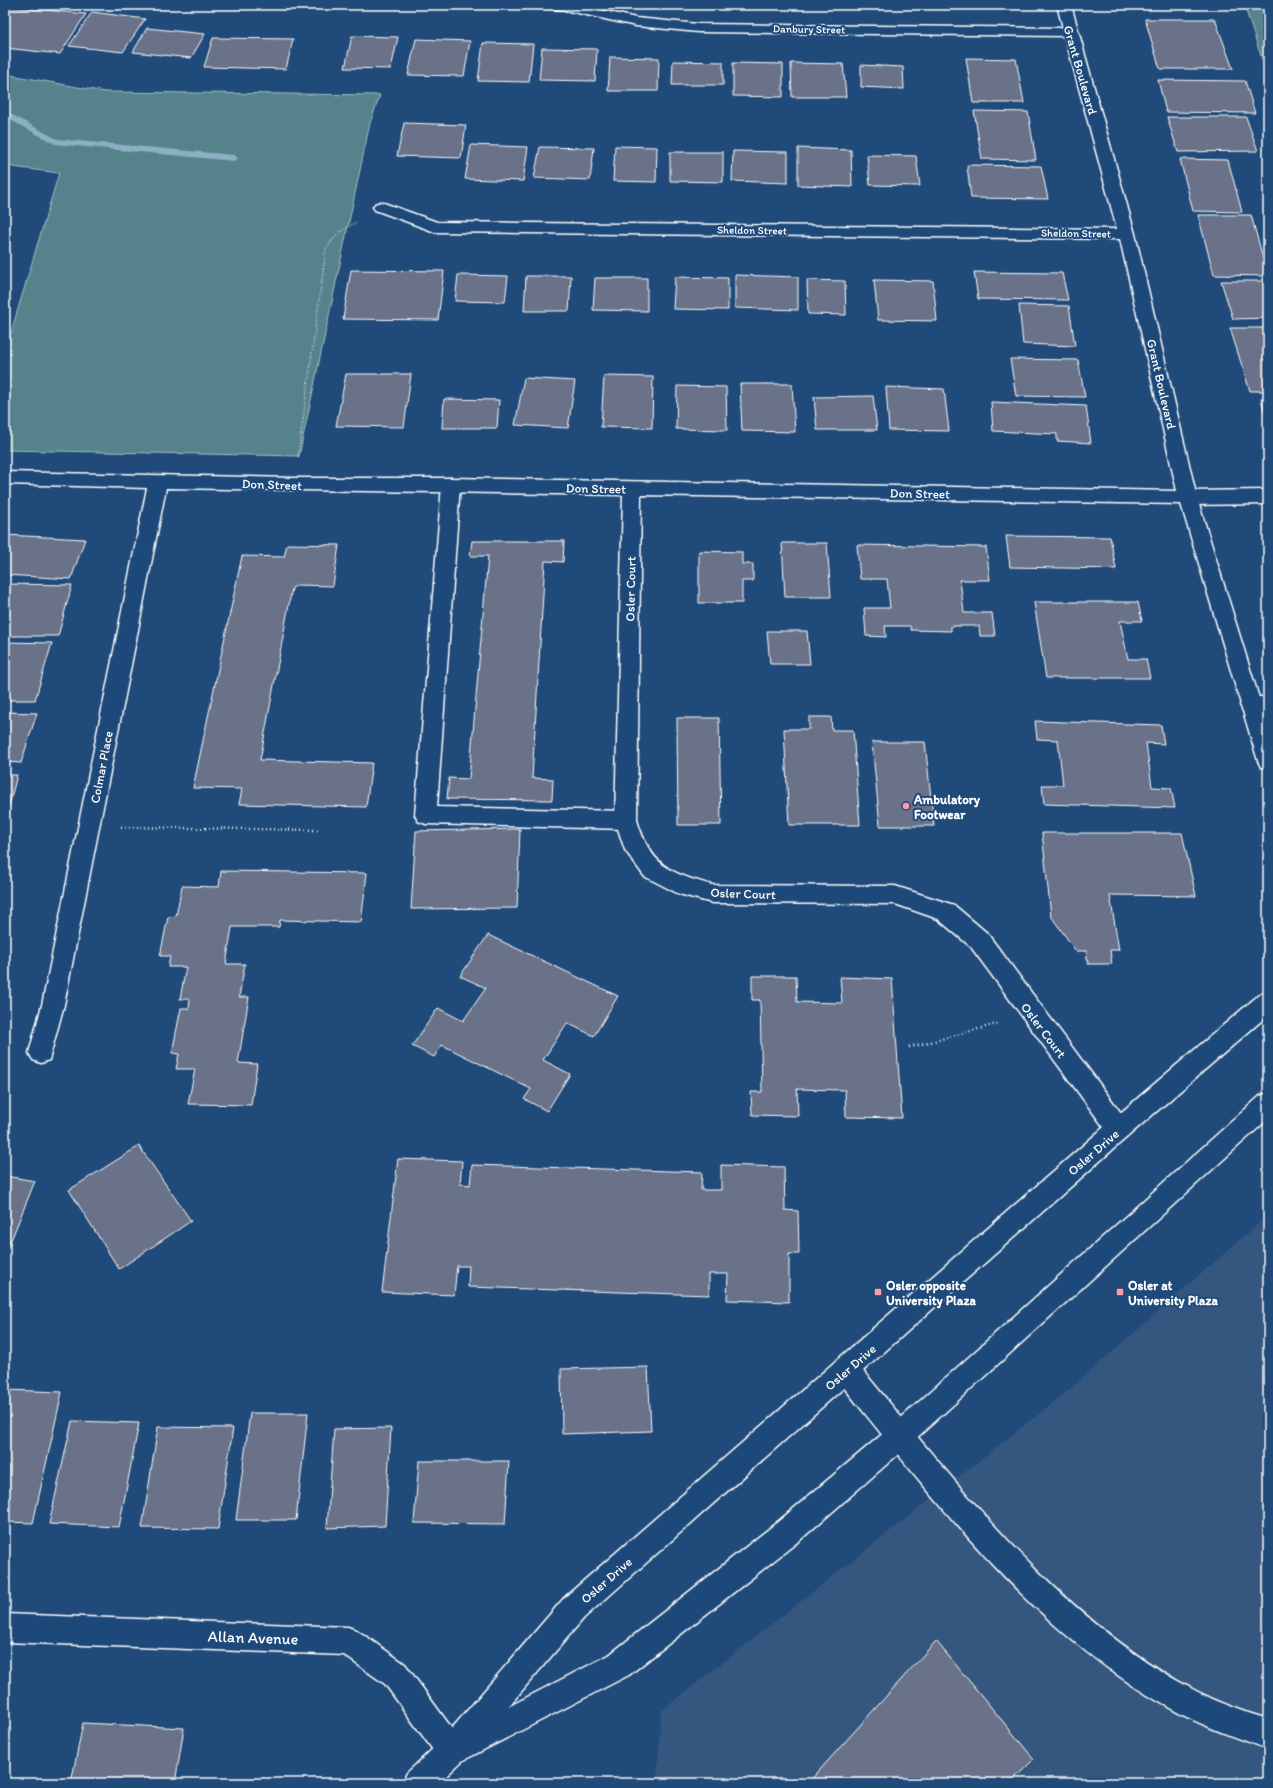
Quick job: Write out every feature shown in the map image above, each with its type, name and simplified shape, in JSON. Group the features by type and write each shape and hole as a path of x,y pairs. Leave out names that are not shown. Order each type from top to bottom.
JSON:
{"street":[{"name":"Danbury Street","path":"550,5 636,22 698,28 1070,32"},
{"name":"Grant Boulevard","path":"1064,5 1070,32 1127,234 1188,498 1259,705 1268,761"},
{"name":"Sheldon Street","path":"381,208 435,227 1127,234"},
{"name":"Don Street","path":"5,478 294,485 632,488 1188,498 1268,497"},
{"name":"Colmar Place","path":"42,1053 54,1005 158,481"},
{"path":"451,486 426,815 626,820"},
{"name":"Osler Court","path":"632,488 626,820 633,844 652,870 679,885 712,894 895,895 946,912 979,940 1031,1013 1119,1129"},
{"name":"Osler Drive","path":"417,1783 451,1751 574,1608 1119,1129 1268,1001"},
{"name":"Osler Drive","path":"451,1751 618,1665 790,1530 901,1435 1268,1104"},
{"path":"846,1370 989,1541 1047,1599 1083,1631 1116,1657 1176,1696 1241,1725 1268,1734"},
{"name":"Allan Avenue","path":"5,1628 348,1641 395,1674 451,1751"}],"path":[{"path":"294,485 326,249 337,234 381,208"},
{"path":"89,827 318,830"},
{"path":"910,1047 954,1037 1031,1013"}],"shaded area":[{"path":"1268,1215 1268,1783 657,1783 661,1711 1064,1394"}],"green space":[{"path":"1244,5 1268,5 1268,77"},
{"path":"5,74 105,92 380,95 370,123 299,456 5,450 5,352 59,173 5,166"}],"building":[{"path":"5,6 86,14 60,54 5,48"},
{"path":"92,12 145,19 123,52 69,46"},
{"path":"1145,19 1215,19 1233,69 1160,69"},
{"path":"147,28 205,34 191,58 133,52"},
{"path":"352,36 398,37 391,69 345,68"},
{"path":"213,38 293,39 286,69 204,67"},
{"path":"416,39 470,41 464,76 408,75"},
{"path":"483,43 533,44 529,82 478,81"},
{"path":"542,48 597,49 595,81 539,80"},
{"path":"610,57 659,58 658,91 608,91"},
{"path":"966,58 1016,59 1024,103 973,103"},
{"path":"673,61 723,62 723,85 672,85"},
{"path":"733,63 783,64 783,97 733,96"},
{"path":"791,63 843,64 846,97 792,97"},
{"path":"861,65 903,67 904,89 861,87"},
{"path":"1158,80 1245,81 1255,113 1166,112"},
{"path":"974,111 1028,112 1036,160 982,159"},
{"path":"1167,117 1246,117 1258,151 1178,152"},
{"path":"404,123 466,125 461,158 397,156"},
{"path":"471,145 528,147 523,181 465,179"},
{"path":"615,146 657,147 656,182 613,181"},
{"path":"540,147 594,148 590,180 534,178"},
{"path":"798,148 851,150 852,187 798,185"},
{"path":"733,151 788,152 788,183 732,181"},
{"path":"670,152 723,152 723,182 670,181"},
{"path":"867,155 916,156 920,186 870,185"},
{"path":"1180,159 1228,160 1242,212 1193,211"},
{"path":"967,165 1041,166 1048,199 971,198"},
{"path":"1198,215 1251,215 1268,276 1214,275"},
{"path":"351,270 444,271 438,320 343,319"},
{"path":"974,272 1062,273 1068,300 978,299"},
{"path":"458,275 508,276 505,302 455,301"},
{"path":"735,275 798,277 798,310 735,308"},
{"path":"526,276 571,276 569,311 524,311"},
{"path":"675,277 728,278 728,310 673,309"},
{"path":"595,278 647,278 647,311 593,310"},
{"path":"807,280 845,281 846,315 808,314"},
{"path":"874,280 933,281 937,321 878,320"},
{"path":"1221,281 1268,281 1268,318 1233,319"},
{"path":"1019,305 1069,306 1075,346 1023,344"},
{"path":"1230,328 1268,328 1268,391 1250,391"},
{"path":"1010,359 1078,360 1085,397 1016,396"},
{"path":"346,374 411,374 404,427 336,426"},
{"path":"604,376 653,377 652,428 601,427"},
{"path":"524,378 575,381 568,428 515,425"},
{"path":"740,384 792,384 795,432 742,431"},
{"path":"677,386 726,387 727,430 676,429"},
{"path":"886,387 944,389 949,431 889,430"},
{"path":"873,396 877,430 817,430 814,397"},
{"path":"1261,398 1268,398 1268,427"},
{"path":"444,399 499,400 497,428 442,428"},
{"path":"991,402 1086,406 1091,443 1057,441 1057,434 993,431"},
{"path":"5,535 85,539 71,579 5,575"},
{"path":"1006,536 1110,537 1116,569 1010,567"},
{"path":"472,541 564,541 563,562 545,561 532,778 553,779 552,800 447,799 449,778 469,779 488,556 470,556"},
{"path":"782,543 827,543 831,597 785,597"},
{"path":"287,544 339,545 333,586 298,585 292,588 260,760 372,763 366,807 239,804 242,789 193,788 242,556 284,557"},
{"path":"857,545 986,547 990,580 960,580 964,613 992,613 995,636 980,636 979,626 951,626 951,631 911,630 910,626 885,626 886,637 866,636 864,608 890,608 887,579 860,579"},
{"path":"699,551 742,552 742,564 753,564 753,581 742,581 742,603 699,603"},
{"path":"5,584 72,585 58,636 5,636"},
{"path":"1034,602 1138,602 1142,621 1120,621 1128,659 1146,659 1150,678 1046,678"},
{"path":"767,631 807,631 810,664 770,664"},
{"path":"5,642 52,643 35,700 5,700"},
{"path":"5,712 37,713 21,763 5,762"},
{"path":"809,717 831,717 832,730 853,730 860,825 789,825 784,729 809,729"},
{"path":"677,718 719,718 721,825 678,825"},
{"path":"1035,721 1161,725 1164,744 1146,743 1152,787 1171,788 1175,808 1044,804 1042,785 1063,785 1058,740 1037,739"},
{"path":"872,742 925,742 934,826 880,826"},
{"path":"5,775 17,775 5,822"},
{"path":"520,829 517,908 411,909 416,831"},
{"path":"1042,833 1182,833 1196,896 1110,895 1119,950 1110,950 1112,964 1088,964 1086,951 1076,951 1051,916"},
{"path":"221,871 367,873 361,922 280,920 279,927 232,927 226,964 245,964 239,997 249,997 238,1063 257,1064 251,1105 188,1104 195,1069 176,1069 179,1054 172,1053 181,1008 189,1008 190,999 180,999 186,967 168,967 170,956 160,956 168,917 176,916 182,886 219,887"},
{"path":"488,935 618,996 594,1036 567,1023 543,1060 570,1074 547,1111 524,1099 531,1089 442,1045 434,1057 412,1046 438,1008 463,1021 486,988 460,976"},
{"path":"752,976 796,976 797,1002 842,1003 840,977 892,979 902,1118 846,1117 845,1090 797,1089 798,1116 752,1115 751,1092 762,1092 760,1000 752,1000"},
{"path":"139,1146 191,1221 119,1269 69,1190"},
{"path":"398,1159 462,1161 460,1184 470,1185 472,1165 702,1172 701,1190 721,1190 721,1165 784,1167 785,1210 798,1211 799,1254 789,1254 789,1302 727,1300 728,1274 709,1274 709,1295 468,1287 469,1266 457,1266 454,1295 382,1292"},
{"path":"5,1176 35,1181 5,1255"},
{"path":"648,1367 651,1431 562,1434 561,1369"},
{"path":"5,1390 62,1392 33,1523 5,1522"},
{"path":"250,1413 308,1413 296,1520 236,1520"},
{"path":"72,1421 139,1423 119,1527 49,1524"},
{"path":"158,1427 233,1428 218,1529 142,1528"},
{"path":"391,1428 385,1526 327,1528 334,1429"},
{"path":"419,1461 509,1461 505,1524 414,1523"},
{"path":"936,1641 1034,1759 1010,1783 808,1783"},
{"path":"83,1723 184,1728 175,1783 71,1783"}],"waterway":[{"path":"5,114 55,141 234,158"}],"place":[{"name":"Ambulatory Footwear","path":"906,806"},
{"name":"Osler opposite University Plaza","path":"878,1292"},
{"name":"Osler at University Plaza","path":"1120,1292"}]}
